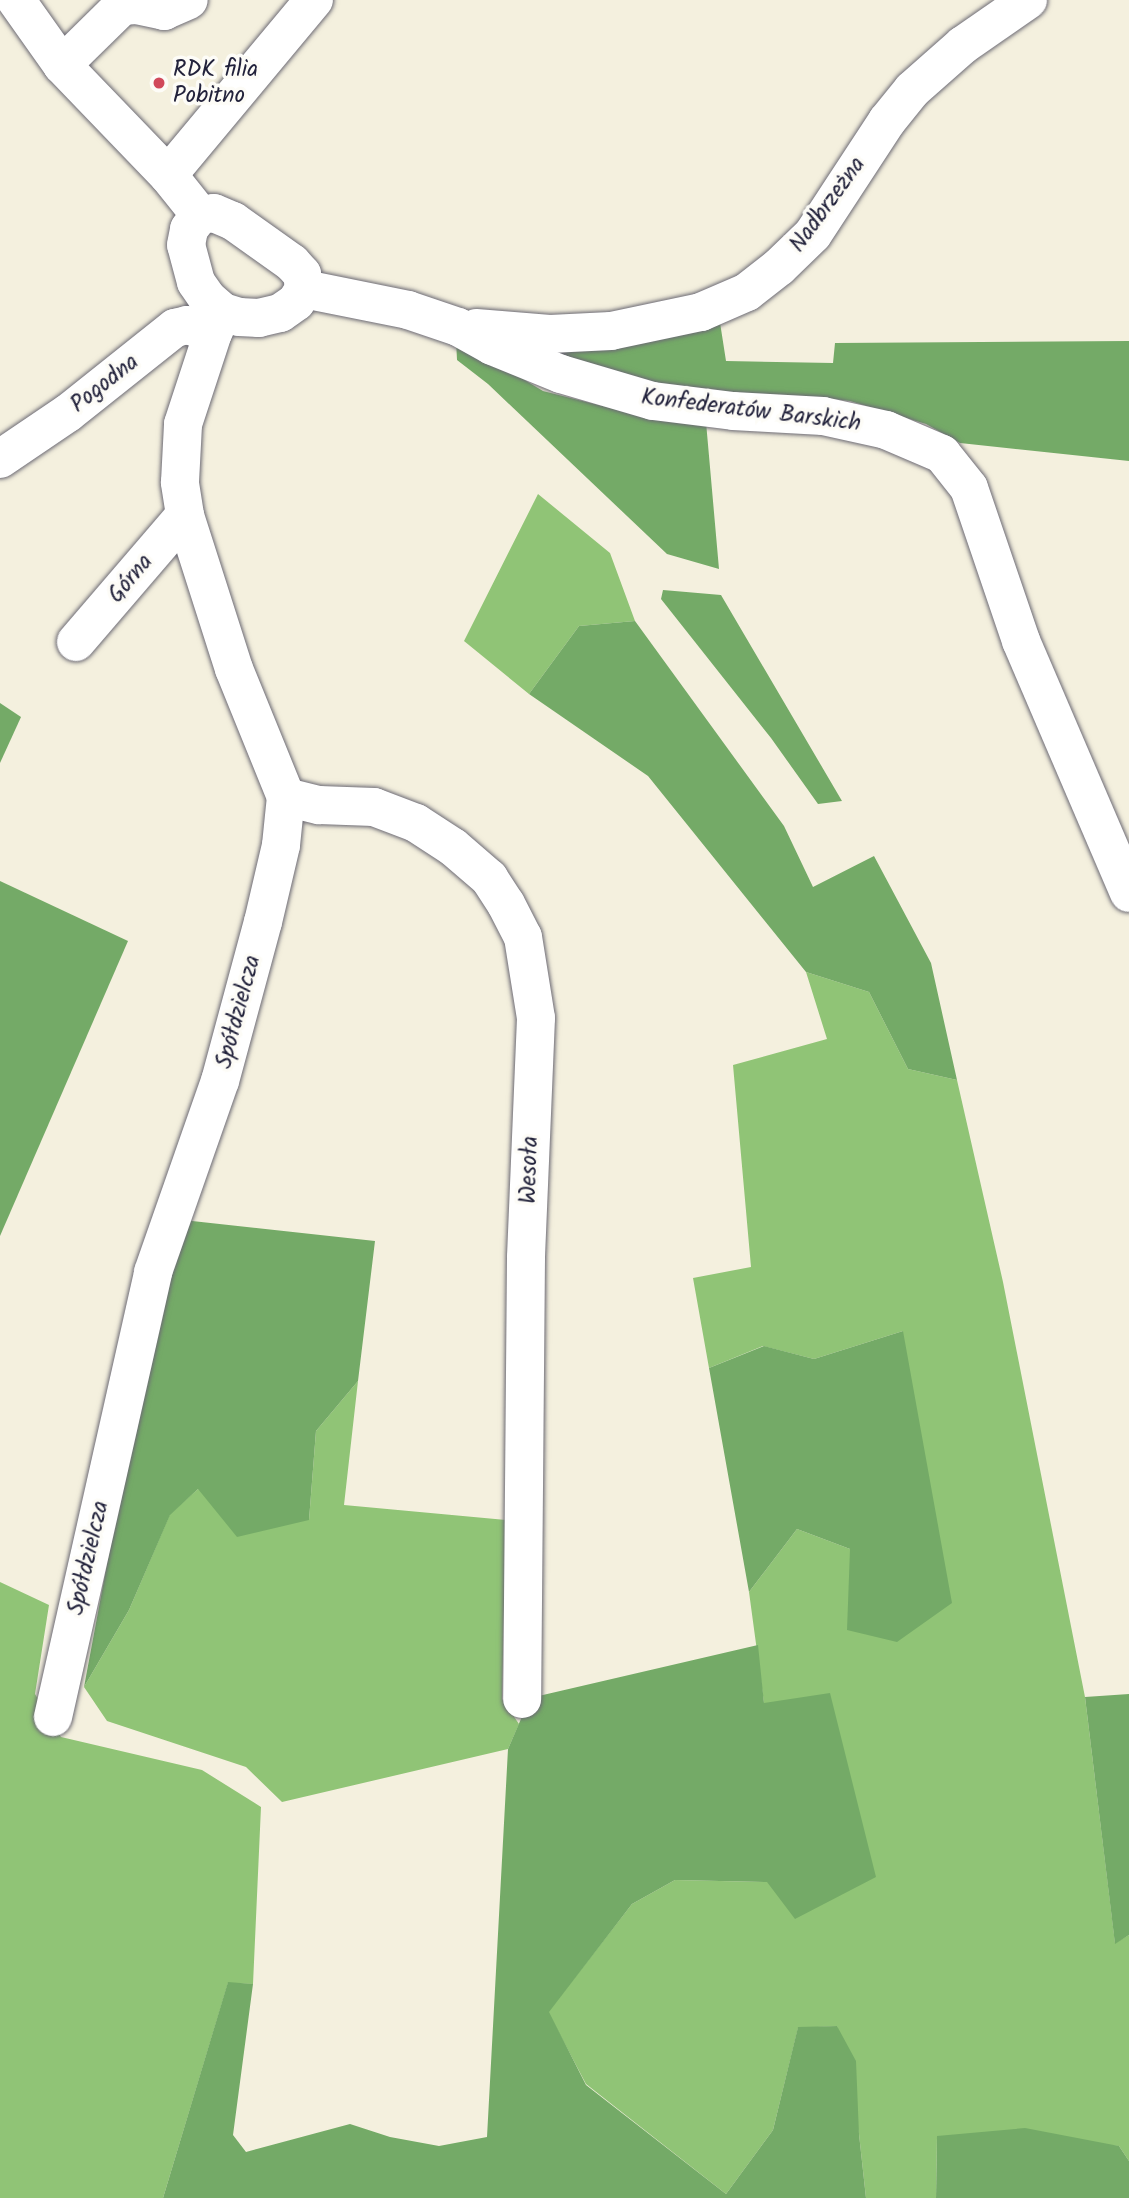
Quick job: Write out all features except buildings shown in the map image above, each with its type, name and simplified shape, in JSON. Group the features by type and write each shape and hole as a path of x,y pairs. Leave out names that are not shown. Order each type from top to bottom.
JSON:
{"street":[{"path":"16,0 62,65 168,175 200,215"},
{"path":"62,65 122,6 136,5 164,11 189,0"},
{"path":"168,175 314,0"},
{"name":"Nadbrzeżna","path":"458,327 550,334 611,331 701,312 747,292 779,267 813,234 887,121 912,90 963,45 1028,0"},
{"path":"218,322 196,282 186,245 189,229 200,215 214,213 243,228 292,263 302,274 304,289"},
{"name":"Konfederatów Barskich","path":"304,289 408,310 458,327 492,346 561,374 640,398 680,406 834,418 886,430 942,454 969,488 1021,641 1129,893"},
{"name":"Pogodna","path":"0,459 68,413 175,328 281,313 296,302 304,289"},
{"name":"Spółdzielcza","path":"53,1717 153,1272 220,1081 264,922 281,845 286,797 239,681 185,515 179,468 183,424 218,322"},
{"name":"Górna","path":"76,642 185,515"},
{"name":"Wesoła","path":"286,797 319,805 374,807 416,822 453,847 489,878 523,937 536,1018 526,1258 522,1699"}],"green space":[{"path":"719,316 726,361 833,363 835,343 1129,341 1129,461 960,443 926,424 850,401 824,398 734,398 564,367 550,341"},
{"path":"456,339 543,391 638,415 706,422 719,569 667,554 488,384 457,360"},
{"path":"538,494 610,553 635,621 579,626 529,694 464,641"},
{"path":"663,590 721,595 842,801 818,804 771,738 661,599"},
{"path":"635,621 784,826 813,887 874,856 931,963 957,1080 908,1069 869,992 806,972 648,776 529,694 579,626"},
{"path":"0,703 21,717 0,763"},
{"path":"0,881 128,941 0,1236"},
{"path":"806,972 869,992 908,1069 957,1080 1003,1282 1085,1697 1115,1943 1129,1935 1129,2161 1119,2146 937,2137 936,2198 866,2198 859,2134 837,2026 798,2028 773,2130 726,2194 586,2084 548,2012 632,1904 675,1880 767,1882 764,1703 749,1592 797,1529 850,1549 903,1331 814,1359 763,1346 709,1368 693,1278 751,1267 733,1065 827,1039"},
{"path":"183,1220 375,1241 358,1381 316,1431 309,1520 237,1537 198,1489 170,1515 129,1610 84,1687 134,1420"},
{"path":"903,1331 952,1603 897,1642 847,1630 850,1549 797,1529 749,1592 709,1368 764,1346 814,1359"},
{"path":"358,1381 344,1505 506,1520 502,1699 519,1724 508,1749 282,1802 246,1767 107,1721 84,1687 129,1610 170,1514 198,1489 309,1520 316,1431"},
{"path":"0,1582 49,1605 35,1694 61,1737 202,1770 261,1807 253,1984 228,1983 163,2198 0,2198"},
{"path":"758,1645 764,1703 830,1693 876,1877 795,1919 767,1882 675,1880 632,1904 549,2012 586,2085 726,2194 773,2130 798,2027 837,2026 856,2061 859,2134 866,2198 163,2198 228,1982 253,1984 233,2135 246,2152 350,2124 390,2137 439,2146 487,2137 508,1749 530,1698"},
{"path":"1129,1694 1129,1935 1115,1944 1085,1697"},
{"path":"1025,2128 1119,2146 1129,2161 1129,2198 936,2198 937,2136"}],"place":[{"name":"RDK filia Pobitno","path":"159,83"}]}
